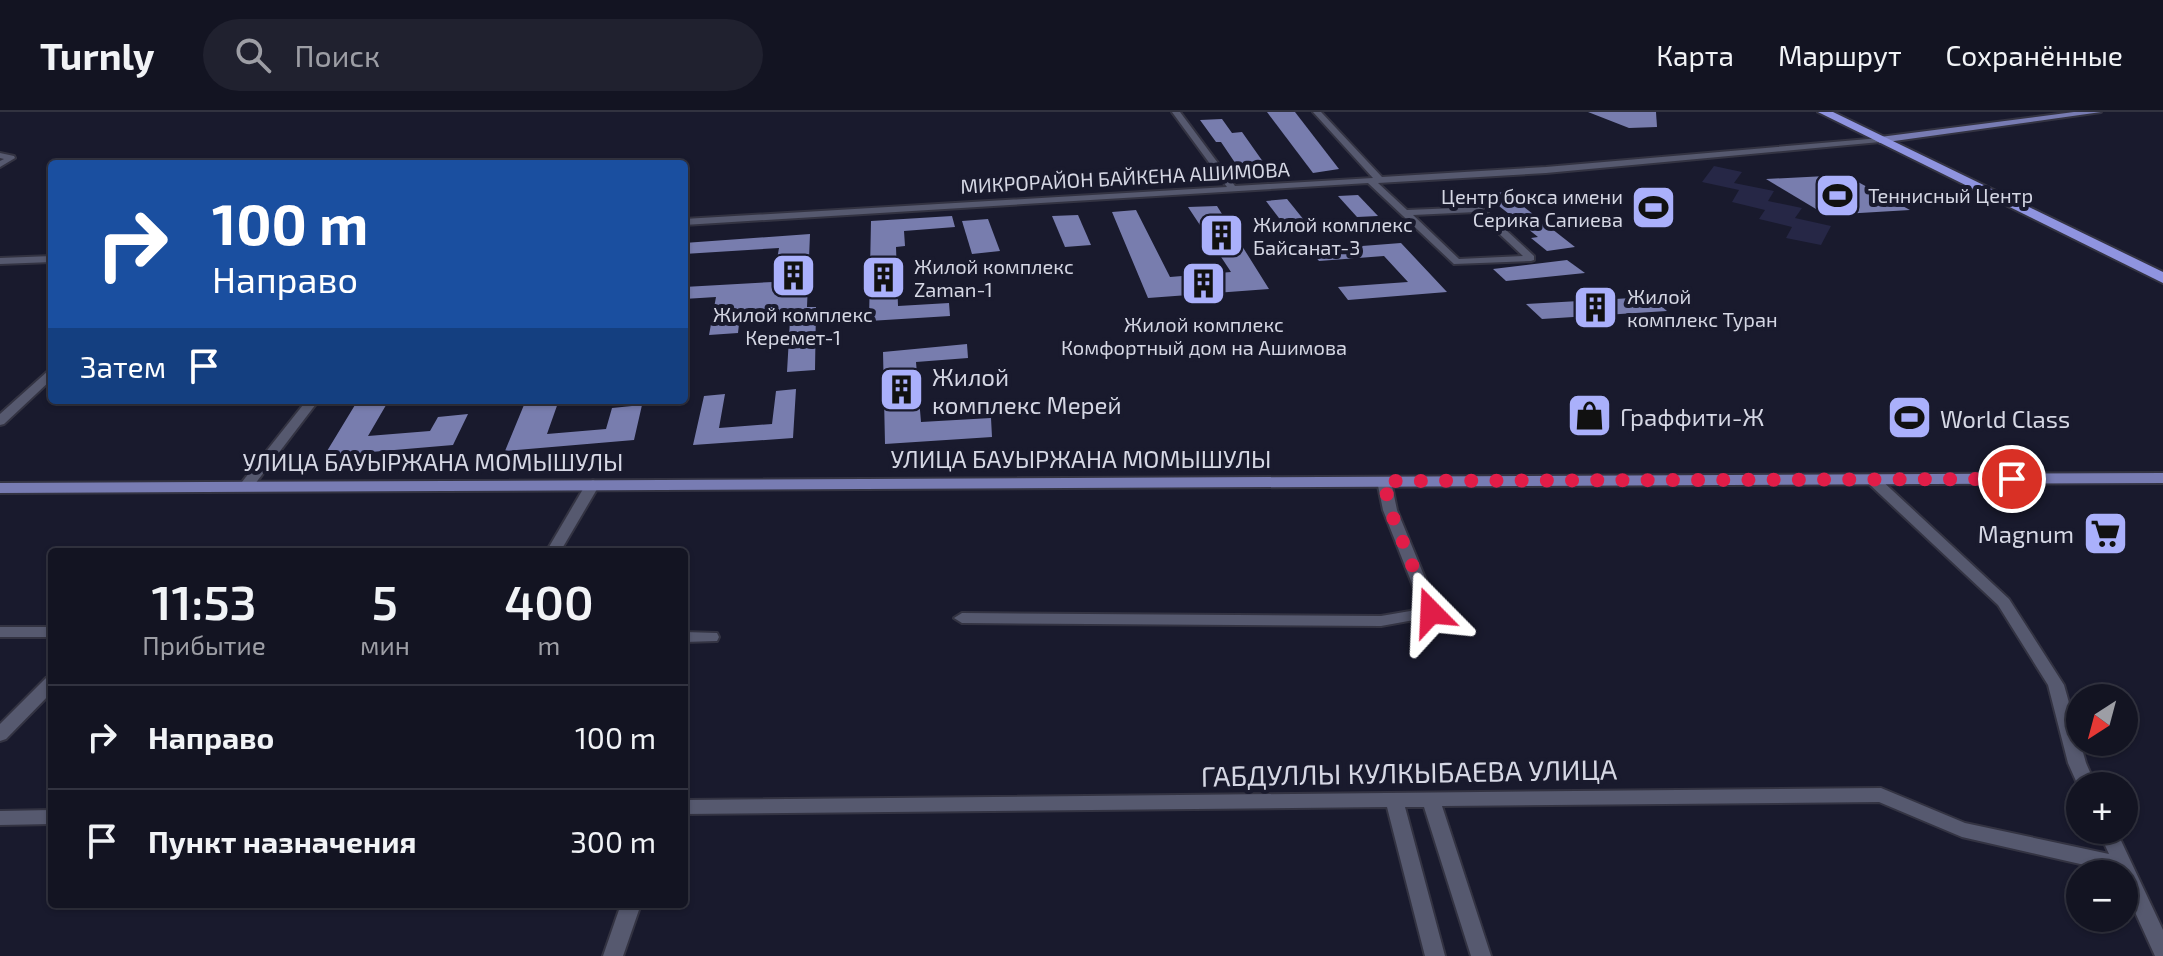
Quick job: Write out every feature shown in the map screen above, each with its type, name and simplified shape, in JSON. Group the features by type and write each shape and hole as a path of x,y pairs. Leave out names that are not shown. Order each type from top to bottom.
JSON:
{"highway":[{"path":"1824,112 2163,269"},
{"path":"1838,112 2163,278"}],"main road":[{"path":"1886,139 2096,112"},
{"name":"УЛИЦА БАУЫРЖАНА МОМЫШУЛЫ","path":"0,488 2163,478"}],"street":[{"path":"1317,112 1376,180 1408,213 1457,262 1531,258 1478,209 1408,213"},
{"path":"1177,114 1233,189"},
{"name":"МИКРОРАЙОН БАЙКЕНА АШИМОВА","path":"688,222 1569,168 1886,139"},
{"path":"0,155 11,158 0,165"},
{"path":"0,261 48,259"},
{"path":"0,421 48,377"},
{"path":"247,485 310,404"},
{"path":"1873,480 2004,602 2056,685 2081,772"},
{"path":"962,618 1381,621 1431,612 1390,510 1384,481"},
{"path":"555,548 593,484"},
{"path":"0,632 48,632"},
{"path":"688,637 711,637"},
{"path":"0,735 48,686"},
{"name":"ГАБДУЛЛЫ КУЛКЫБАЕВА УЛИЦА","path":"688,807 1881,795 1962,830 2100,860"},
{"path":"1431,799 1481,956"},
{"path":"1394,800 1435,956"},
{"path":"0,818 48,817"},
{"path":"2138,898 2163,952"},
{"path":"613,956 630,908"}],"shaded area":[{"path":"1714,166 1742,172 1734,183 1774,191 1768,201 1802,208 1795,218 1831,226 1821,245 1786,238 1792,227 1759,219 1765,210 1732,202 1739,190 1702,182"}],"building":[{"path":"1267,112 1295,112 1339,169 1313,173"},
{"path":"1588,112 1656,112 1657,127 1629,128"},
{"path":"1222,119 1232,133 1242,132 1273,176 1244,176 1221,142 1216,142 1200,120"},
{"name":"Теннисный Центр","path":"1845,175 1910,210 1826,215 1766,179"},
{"path":"1505,192 1575,247 1547,251 1531,238 1538,237 1484,194"},
{"path":"1358,195 1378,216 1357,217 1338,196"},
{"path":"1287,199 1304,220 1282,222 1266,201"},
{"path":"1217,206 1269,289 1148,298 1112,212 1136,210 1170,277 1231,272 1188,207"},
{"path":"1078,215 1091,245 1065,247 1052,216"},
{"name":"Жилой комплекс Zaman-1","path":"952,216 955,227 904,231 905,246 896,247 898,306 949,303 950,316 869,321 871,221"},
{"path":"988,219 1000,251 972,254 962,221"},
{"path":"810,234 807,307 816,307 815,370 787,372 790,320 739,324 738,333 709,335 716,297 688,299 688,287 773,282 779,248 688,254 688,243"},
{"path":"1401,243 1447,292 1348,300 1338,287 1408,282 1384,256 1319,261 1310,250"},
{"path":"1567,260 1585,273 1506,281 1493,269"},
{"name":"Жилой комплекс Туран","path":"1650,297 1667,311 1542,319 1526,304"},
{"name":"Жилой комплекс Мерей","path":"967,344 968,358 916,362 921,422 991,418 992,437 885,444 883,352"},
{"path":"796,389 793,438 693,445 704,396 725,394 719,428 772,424 776,391"},
{"path":"356,404 387,404 368,436 430,431 438,417 468,414 453,445 324,456"},
{"path":"524,404 558,404 547,434 606,429 612,408 642,405 634,440 505,451"}],"place":[{"name":"Теннисный Центр","path":"1837,195"},
{"name":"Центр бокса имени Серика Сапиева","path":"1654,208"},
{"name":"Жилой комплекс Байсанат-3","path":"1222,236"},
{"name":"Жилой комплекс Керемет-1","path":"793,275"},
{"name":"Жилой комплекс Zaman-1","path":"883,278"},
{"name":"Жилой комплекс Комфортный дом на Ашимова","path":"1204,284"},
{"name":"Жилой комплекс Туран","path":"1596,307"},
{"name":"Жилой комплекс Мерей","path":"901,390"},
{"name":"Граффити-Ж","path":"1589,416"},
{"name":"World Class","path":"1909,418"},
{"name":"Magnum","path":"2105,533"}],"route":[{"path":"1431,612 1390,510 1384,481 2012,479"}]}
